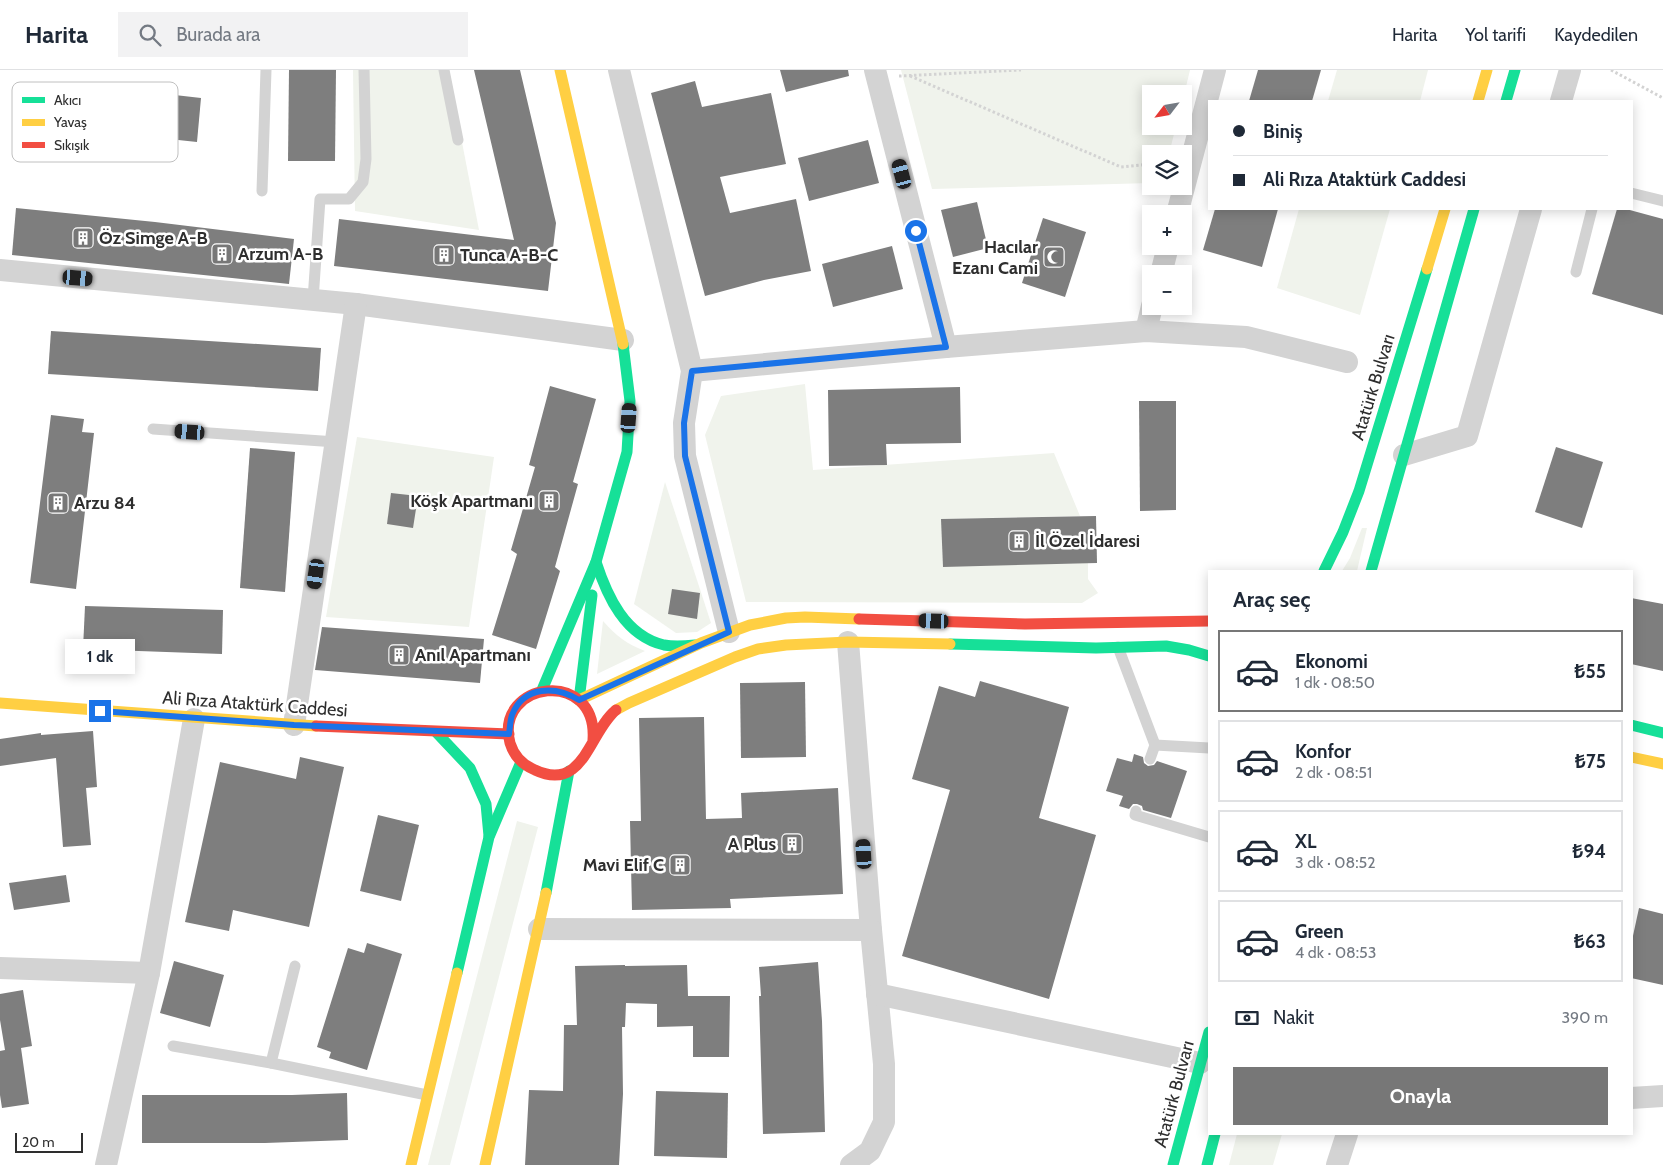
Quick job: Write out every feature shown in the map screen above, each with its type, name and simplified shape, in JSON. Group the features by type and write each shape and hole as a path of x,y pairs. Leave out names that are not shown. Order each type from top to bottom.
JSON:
{"main road":[{"path":"542,690 596,562 627,452 630,401 623,340 560,70"},
{"path":"1478,100 1487,70"},
{"path":"1506,100 1515,70"},
{"name":"Atatürk Bulvarı","path":"1324,570 1346,521 1367,465 1445,210"},
{"path":"1371,570 1474,210"},
{"path":"596,562 607,593 618,612 637,630 655,642 675,646 699,644"},
{"path":"579,700 596,562"},
{"path":"579,700 699,644 763,621 785,617 1025,624 1208,622"},
{"path":"593,740 612,713 629,703 735,657 758,649 786,645 848,642 1118,648 1166,646 1208,656"},
{"path":"542,690 568,693 579,700 587,708 592,718 594,729 589,753 580,764 569,771 543,774 532,770 521,762 514,752 509,734 512,715 519,704 530,695 542,690"},
{"name":"Ali Rıza Ataktürk Caddesi","path":"0,703 194,719 509,734"},
{"path":"1633,725 1663,733"},
{"path":"436,732 470,768 486,804 489,838"},
{"path":"1633,757 1663,764"},
{"path":"411,1165 489,838 521,762"},
{"path":"485,1165 539,928 569,771"},
{"name":"Atatürk Bulvarı","path":"1173,1165 1208,1035"},
{"path":"1207,1165 1215,1135"}],"street":[{"path":"619,70 692,371 684,423 685,456 729,632"},
{"path":"1179,205 1215,70"},
{"path":"1561,100 1570,70"},
{"path":"876,74 946,347"},
{"path":"1404,454 1467,436 1531,210"},
{"path":"0,270 356,304 623,340"},
{"path":"294,725 356,304"},
{"path":"1146,331 1150,315"},
{"path":"692,371 946,347 1146,331 1246,337 1347,362"},
{"path":"848,642 871,930 884,1064 884,1122 870,1150 852,1165"},
{"path":"106,1165 149,973 194,719"},
{"path":"539,928 871,930"},
{"path":"0,968 149,973"},
{"path":"877,994 1200,1063"},
{"path":"1633,1098 1663,1096"},
{"path":"1337,1165 1347,1135"}],"lane":[{"path":"262,191 266,70"},
{"path":"312,300 320,199 349,199 363,182 366,158 364,70"},
{"path":"444,70 458,140"},
{"path":"1633,194 1663,201"},
{"path":"1576,272 1592,210"},
{"path":"153,429 336,442"},
{"path":"1118,648 1155,745 1150,759"},
{"path":"1155,745 1208,748"},
{"path":"1136,811 1135,815 1208,837"},
{"path":"271,1062 295,966"},
{"path":"173,1046 271,1062 427,1095"}],"path":[{"path":"876,74 910,76 1021,70"},
{"path":"1611,70 1663,98"},
{"path":"910,76 1121,167 1142,165"}],"shaded area":[{"path":"353,70 448,70 479,230 355,211"},
{"path":"901,70 1190,70 1186,85 1142,85 1142,135 1174,135 1171,145 1142,145 1142,183 932,189"},
{"path":"1337,70 1428,70 1420,100 1328,100"},
{"path":"1299,210 1390,210 1360,315 1277,288"},
{"path":"805,384 813,470 1054,453 1080,516 942,519 943,566 1088,563 1088,579 1098,593 1082,603 746,602 705,435 721,396"},
{"path":"357,437 494,457 469,627 326,617"},
{"path":"665,482 711,623 697,632 676,633 634,604"},
{"path":"1362,528 1367,528 1357,570 1343,570 1350,558"},
{"path":"603,621 622,639 645,651 597,674"},
{"path":"517,821 538,827 450,1165 428,1165"},
{"path":"1237,1135 1282,1135 1273,1165 1229,1165"}],"building":[{"path":"289,70 336,70 335,161 288,161"},
{"path":"474,70 520,70 556,223 548,291 334,266 339,219 514,240"},
{"path":"780,70 848,70 849,76 786,92"},
{"path":"1258,70 1321,70 1312,100 1249,100"},
{"path":"695,81 702,107 771,93 786,164 720,177 730,213 796,199 811,271 764,280 705,296 651,93"},
{"path":"178,95 201,98 197,142 178,140"},
{"path":"868,140 879,183 809,201 798,158"},
{"path":"977,202 988,248 953,257 941,210"},
{"path":"16,208 294,239 289,284 12,255"},
{"path":"1215,210 1278,210 1262,267 1203,250"},
{"path":"1617,210 1630,210 1663,219 1663,315 1592,294"},
{"name":"Hacılar Ezanı Cami","path":"1043,218 1086,232 1065,297 1022,283"},
{"path":"892,246 903,289 833,307 822,264"},
{"path":"51,331 321,348 318,391 48,374"},
{"name":"Köşk Apartmanı","path":"550,386 596,399 573,482 578,484 555,567 560,571 536,649 492,635 517,554 511,550 535,467 529,465"},
{"path":"960,387 961,443 886,444 887,465 829,466 828,390"},
{"path":"1139,401 1176,401 1176,510 1140,511"},
{"name":"Arzu 84","path":"51,415 84,419 82,432 94,433 76,589 30,583"},
{"path":"1556,447 1603,462 1582,528 1535,512"},
{"path":"250,448 295,452 285,592 240,588"},
{"path":"391,493 418,496 413,528 387,524"},
{"name":"İl Özel İdaresi","path":"1096,516 1097,563 943,567 941,519"},
{"path":"672,589 700,593 697,619 668,614"},
{"path":"1633,598 1663,604 1663,671 1633,664"},
{"path":"85,606 223,610 222,654 83,649"},
{"name":"Anıl Apartmanı","path":"322,627 484,639 480,683 315,670"},
{"path":"980,681 1069,707 1039,818 1096,835 1049,999 902,956 950,790 912,779 939,686 975,697"},
{"path":"805,682 806,757 741,758 740,683"},
{"path":"704,717 706,819 742,818 741,793 838,788 843,894 730,899 731,908 632,910 630,821 641,821 639,718"},
{"path":"93,731 97,787 86,788 91,845 63,847 56,758 0,766 0,739 41,733 41,735"},
{"path":"1134,754 1143,757 1144,763 1148,766 1154,765 1157,761 1187,771 1171,818 1143,810 1142,806 1137,804 1133,804 1129,809 1119,806 1123,796 1106,791 1117,758 1132,762"},
{"path":"300,757 344,767 309,927 233,910 229,931 185,922 220,762 296,779"},
{"path":"378,815 419,825 401,901 360,891"},
{"path":"66,875 70,902 14,910 9,883"},
{"path":"1639,908 1663,914 1663,985 1633,978 1633,936"},
{"path":"367,943 402,954 367,1070 329,1058 331,1052 317,1047 348,948 364,953"},
{"path":"174,961 224,975 210,1027 160,1013"},
{"path":"818,962 822,1021 825,1132 763,1134 759,967"},
{"path":"687,965 688,996 730,996 729,1057 693,1057 693,1026 657,1027 657,1004 626,1003 625,1027 622,1027 623,1094 619,1165 525,1165 529,1090 563,1091 564,1025 577,1025 575,966"},
{"path":"23,990 32,1046 21,1048 29,1104 2,1108 0,1095 0,1051 5,1050 0,1020 0,994"},
{"path":"656,1091 728,1093 727,1158 654,1156"},
{"path":"347,1093 348,1140 265,1143 142,1143 142,1095"}],"traffic: fast":[{"path":"1506,100 1515,70"},
{"path":"1371,570 1474,210"},
{"path":"1324,570 1343,532 1359,491 1427,269"},
{"path":"542,690 596,562 627,452 630,401 623,344"},
{"path":"596,562 612,601 628,624 638,633 664,645 695,645"},
{"path":"579,700 592,595"},
{"path":"950,644 1096,648 1166,646 1208,656"},
{"path":"1633,726 1663,733"},
{"path":"436,732 470,768 486,804 489,836"},
{"path":"457,973 489,837 521,762"},
{"path":"546,893 569,771"},
{"path":"1173,1165 1208,1036"},
{"path":"1207,1165 1215,1135"}],"traffic: slow":[{"path":"560,70 623,344"},
{"path":"1478,100 1487,70"},
{"path":"1427,269 1445,210"},
{"path":"579,700 701,643 750,625 786,618 859,619"},
{"path":"616,710 735,657 758,649 786,645 848,642 950,644"},
{"path":"0,703 316,726"},
{"path":"1633,757 1663,764"},
{"path":"485,1165 546,893"},
{"path":"411,1165 457,973"}],"traffic: jam":[{"path":"859,619 1025,624 1208,621"},
{"path":"593,740 590,717 580,701 565,693 547,691 531,696 517,706 509,722 510,743 517,756 531,768 551,775 565,773 575,767 616,710"},
{"path":"316,726 509,734"}],"place":[{"name":"Öz Simge A-B","path":"83,238"},
{"name":"Arzum A-B","path":"222,254"},
{"name":"Tunca A-B-C","path":"444,255"},
{"name":"Hacılar Ezanı Cami","path":"1054,257"},
{"name":"Köşk Apartmanı","path":"549,501"},
{"name":"Arzu 84","path":"58,503"},
{"name":"İl Özel İdaresi","path":"1019,541"},
{"name":"Anıl Apartmanı","path":"399,655"},
{"name":"A Plus","path":"792,844"},
{"name":"Mavi Elif C","path":"680,865"}],"route":[{"path":"100,711 294,725 509,734 512,715 519,704 530,695 542,690 555,690 568,693 579,700 729,632 685,456 684,423 692,371 946,347 916,231"}]}
